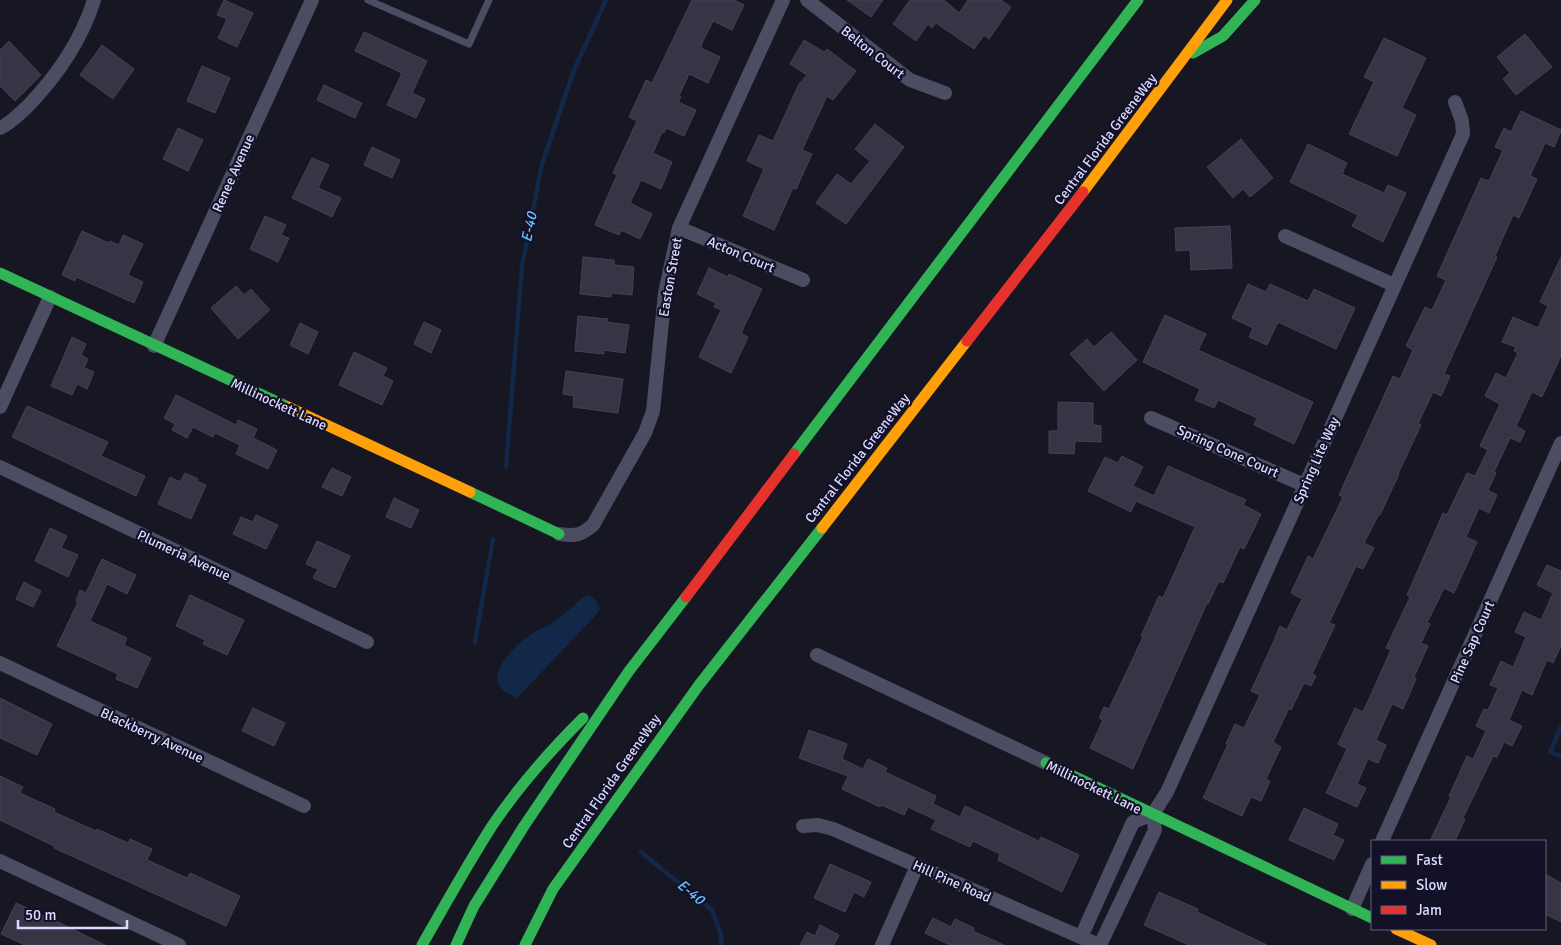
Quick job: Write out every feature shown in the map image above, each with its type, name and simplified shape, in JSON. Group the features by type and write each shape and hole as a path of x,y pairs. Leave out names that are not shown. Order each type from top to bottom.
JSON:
{"main road":[{"path":"456,945 474,906 524,826 629,671 1138,0"},
{"name":"Central Florida GreeneWay","path":"524,945 553,889 699,684 1099,172 1227,0"},
{"path":"1184,59 1223,36 1255,0"},
{"name":"Millinockett Lane","path":"0,273 559,534"},
{"path":"422,945 493,825 517,793 550,751 629,671"},
{"name":"Millinockett Lane","path":"1046,763 1371,918"},
{"path":"1398,930 1431,945"}],"street":[{"path":"0,128 22,112 47,87 84,27 94,0"},
{"name":"Renee Avenue","path":"154,346 312,0"},
{"name":"Easton Street","path":"559,534 574,536 584,533 593,524 645,433 654,411 664,293 679,228 784,0"},
{"name":"Belton Court","path":"807,0 910,80 945,93"},
{"name":"Spring Lite Way","path":"1153,814 1167,792 1463,134 1462,120 1455,102"},
{"name":"Acton Court","path":"679,228 803,280"},
{"path":"1285,236 1394,286"},
{"path":"0,407 50,297"},
{"name":"Spring Cone Court","path":"1151,418 1304,485"},
{"name":"Pine Sap Court","path":"1382,840 1561,443"},
{"name":"Plumeria Avenue","path":"0,467 368,642"},
{"name":"Millinockett Lane","path":"816,655 1046,763"},
{"name":"Blackberry Avenue","path":"0,663 304,806"},
{"path":"1081,937 1133,822 1153,814 1156,830 1100,945"},
{"name":"Hill Pine Road","path":"802,826 818,825 833,829 1100,945"},
{"path":"0,861 179,945"},
{"path":"882,945 917,866"},
{"path":"1352,909 1371,866"}],"lane":[{"path":"368,0 469,44 489,0"}],"water":[{"path":"587,595 594,598 599,606 600,609 595,616 517,698 502,689 498,681 498,673 506,657 513,649 533,633 557,620"}],"building":[{"path":"224,0 253,13 237,47 218,38 227,19 217,15"},
{"path":"692,0 734,0 744,5 732,30 713,21 702,43 701,48 720,57 708,83 689,74 678,102 696,110 684,136 666,128 664,133 662,132 653,153 672,162 661,189 641,180 630,203 652,214 640,239 621,230 619,235 595,225 617,175 613,173 637,121 629,117 646,80 652,83"},
{"path":"847,0 883,0 871,17"},
{"path":"910,0 944,0 959,13 968,0 1001,0 1011,7 989,39 984,35 974,49 936,23 932,28 928,24 916,41 893,24"},
{"path":"364,32 427,61 412,93 425,99 416,118 387,105 402,73 355,51"},
{"path":"1525,34 1552,67 1516,95 1503,79 1510,73 1497,57"},
{"path":"1384,38 1426,58 1402,108 1416,115 1397,156 1349,134 1374,82 1364,77"},
{"path":"804,40 824,52 827,49 856,71 833,100 827,96 802,150 812,154 796,189 793,188 774,230 743,216 764,169 747,161 759,135 773,141 799,84 807,75 790,64"},
{"path":"9,41 41,75 15,101 0,86 0,50"},
{"path":"102,45 134,69 113,99 80,75"},
{"path":"202,66 230,78 215,113 187,101"},
{"path":"324,85 362,103 355,118 317,100"},
{"path":"1521,111 1561,131 1554,147 1545,143 1530,176 1537,179 1519,218 1513,215 1495,256 1497,257 1444,374 1450,376 1441,396 1433,392 1418,424 1421,425 1399,474 1380,515 1364,543 1374,548 1363,569 1356,566 1329,623 1335,625 1312,674 1316,676 1311,686 1304,683 1291,710 1289,708 1273,742 1281,747 1266,779 1270,781 1261,801 1251,797 1242,816 1203,798 1228,744 1226,744 1235,724 1244,728 1260,695 1251,691 1280,626 1287,630 1302,599 1291,593 1308,556 1313,559 1343,497 1339,495 1393,376 1400,379 1413,350 1406,346 1425,307 1432,310 1446,280 1437,276 1481,178 1489,181 1503,150 1495,147 1504,128 1511,132"},
{"path":"875,124 904,147 846,224 816,203 837,174 851,184 870,161 855,149"},
{"path":"178,128 203,140 188,171 163,159"},
{"path":"1241,139 1273,178 1250,197 1243,189 1233,198 1207,167"},
{"path":"1308,144 1347,163 1342,174 1384,193 1388,185 1406,193 1383,242 1352,226 1358,215 1290,182"},
{"path":"372,147 400,160 392,178 364,165"},
{"path":"312,158 329,165 318,188 341,198 332,217 292,198"},
{"path":"265,216 286,225 281,235 289,238 278,262 250,249"},
{"path":"1230,226 1232,268 1191,270 1190,250 1176,251 1175,228"},
{"path":"82,231 109,243 110,241 119,245 123,235 143,244 128,275 143,282 134,303 76,277 75,281 62,275"},
{"path":"583,257 614,260 614,265 634,267 632,295 611,293 611,297 580,294"},
{"path":"1561,257 1561,356 1542,397 1532,392 1516,426 1525,431 1520,442 1510,438 1494,472 1496,473 1488,490 1497,495 1489,513 1479,508 1466,537 1477,542 1454,593 1444,588 1427,623 1430,624 1421,643 1428,646 1414,677 1416,679 1403,709 1392,704 1376,740 1386,745 1378,763 1368,759 1357,784 1366,788 1357,807 1326,793 1347,749 1338,744 1355,708 1363,712 1391,650 1386,648 1410,597 1407,595 1443,513 1447,515 1467,473 1475,476 1488,450 1480,446 1500,404 1485,396 1496,373 1506,378 1518,353 1514,351 1516,347 1502,342 1513,317 1538,328 1548,306 1540,302"},
{"path":"709,268 728,277 729,274 762,289 741,333 748,337 731,373 699,357 721,310 714,307 716,303 697,294"},
{"path":"1248,284 1266,292 1270,284 1308,301 1314,289 1355,308 1336,349 1278,322 1267,345 1249,337 1253,328 1232,318"},
{"path":"236,286 244,295 251,289 270,310 238,339 211,308"},
{"path":"1165,315 1206,334 1198,350 1313,402 1294,444 1254,425 1257,418 1218,400 1214,408 1195,400 1200,389 1143,362"},
{"path":"578,316 608,319 607,322 629,325 625,353 604,350 604,354 575,351"},
{"path":"424,322 441,330 431,353 414,344"},
{"path":"300,323 318,332 308,354 290,345"},
{"path":"1111,332 1137,360 1104,391 1070,354 1087,339 1094,347"},
{"path":"72,337 86,344 81,355 88,359 84,368 94,372 87,389 77,384 72,395 51,386"},
{"path":"354,352 387,368 383,376 393,381 382,405 339,385"},
{"path":"566,371 623,379 618,413 573,407 574,396 563,394"},
{"path":"176,395 236,425 238,420 257,429 253,438 277,450 268,469 236,454 240,445 215,433 213,437 193,427 187,438 172,430 175,424 164,418"},
{"path":"1058,402 1093,403 1093,425 1101,426 1101,442 1075,441 1074,454 1049,453 1049,431 1058,431"},
{"path":"27,406 108,442 101,456 145,476 136,496 12,437"},
{"path":"1122,456 1143,467 1133,486 1154,496 1168,466 1246,500 1243,505 1261,514 1244,549 1240,547 1223,583 1219,581 1207,603 1133,769 1090,748 1103,720 1099,718 1104,707 1109,709 1143,637 1141,636 1159,596 1163,598 1195,527 1136,501 1131,512 1088,491 1105,457 1118,463"},
{"path":"332,468 351,477 342,496 322,487"},
{"path":"185,473 206,485 191,519 158,504 170,477 180,482"},
{"path":"394,498 419,510 411,528 386,517"},
{"path":"256,515 278,525 266,549 233,534 241,517 253,522"},
{"path":"50,528 67,536 61,548 78,555 68,577 35,561"},
{"path":"317,541 350,556 335,588 313,578 318,569 306,564"},
{"path":"102,559 136,575 127,594 107,584 90,621 127,638 124,645 151,658 137,688 116,679 118,674 57,646 78,602 76,601 80,590 86,593"},
{"path":"1547,565 1561,571 1561,646 1553,663 1547,660 1532,695 1522,690 1509,720 1522,726 1512,746 1504,742 1497,757 1493,756 1463,818 1465,819 1455,840 1430,840 1451,797 1449,796 1467,756 1473,759 1486,731 1476,726 1484,709 1488,710 1498,688 1490,685 1501,661 1513,667 1526,637 1515,632 1524,612 1541,620 1553,593 1537,585"},
{"path":"24,582 41,591 33,607 16,599"},
{"path":"190,595 244,620 227,655 203,644 205,640 176,626"},
{"path":"0,698 52,724 37,755 0,738"},
{"path":"253,708 285,723 274,746 242,731"},
{"path":"809,730 847,744 842,759 863,769 868,759 887,768 885,772 936,796 933,804 960,817 965,806 1039,841 1041,837 1079,855 1062,892 998,860 1000,854 973,841 970,847 931,829 936,820 908,807 904,815 881,805 880,807 842,789 848,776 799,758"},
{"path":"0,776 23,787 20,793 55,809 54,812 96,831 97,829 128,843 130,839 152,849 147,860 187,878 190,873 240,896 226,926 54,848 54,846 0,820"},
{"path":"1304,808 1338,824 1333,835 1344,840 1334,860 1289,840"},
{"path":"830,864 871,882 864,897 854,892 845,912 814,898"},
{"path":"1546,875 1561,883 1561,922 1546,914"},
{"path":"1159,892 1198,909 1197,912 1267,945 1189,945 1144,925"},
{"path":"16,903 105,945 25,945 1,934"},
{"path":"933,918 951,927 955,919 974,928 973,931 1004,945 950,945 925,933"},
{"path":"820,925 839,935 834,945 800,945 807,932 815,936"}],"waterway":[{"name":"E-40","path":"506,467 522,266 542,164 574,70 606,0"},
{"name":"E-40","path":"475,642 493,539"},
{"path":"1561,727 1550,752 1561,756"},
{"name":"E-40","path":"641,852 712,910 721,935 721,945"}],"traffic: fast":[{"path":"794,454 1138,0"},
{"path":"1193,53 1223,36 1255,0"},
{"path":"0,273 288,407"},
{"path":"470,492 559,534"},
{"path":"525,945 553,889 699,685 822,528"},
{"path":"456,945 474,906 524,826 629,671 686,597"},
{"path":"422,945 492,826 535,770 583,718"},
{"path":"1046,763 1371,918"}],"traffic: slow":[{"path":"1083,192 1227,0"},
{"path":"822,528 967,341"},
{"path":"288,407 470,492"},
{"path":"1398,930 1431,945"}],"traffic: jam":[{"path":"967,341 1083,192"},
{"path":"686,597 794,454"}]}
